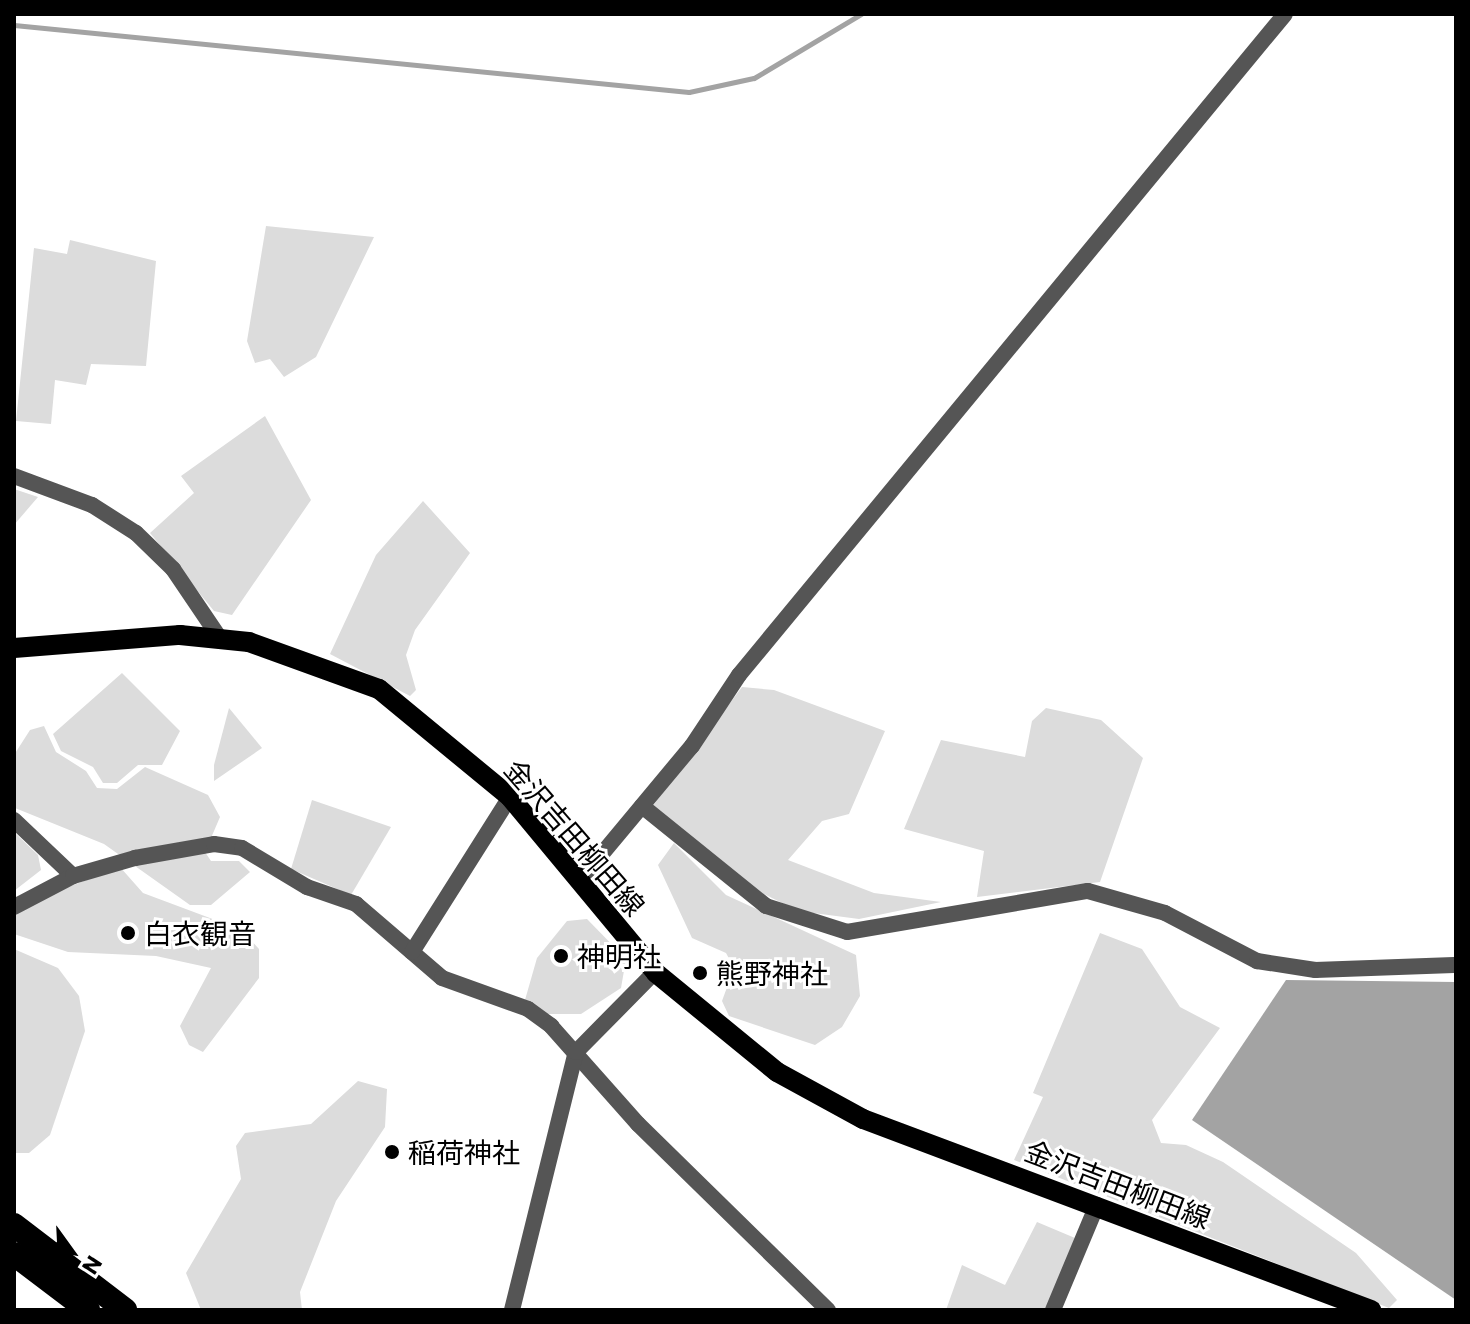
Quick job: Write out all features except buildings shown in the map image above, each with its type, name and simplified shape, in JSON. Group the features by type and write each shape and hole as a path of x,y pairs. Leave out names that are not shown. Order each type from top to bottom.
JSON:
{"highway":[{"path":"14,1225 125,1310"},
{"path":"14,1254 88,1310"}],"main road":[{"name":"金沢吉田柳田線","path":"14,648 136,633 221,640 301,657 379,689 510,797 655,972 734,1043 810,1092 1371,1310"}],"street":[{"path":"581,879 642,806 739,675 1285,14"},
{"path":"14,476 92,505 136,533 173,569 221,640"},
{"path":"412,952 510,797"},
{"path":"642,806 766,906 847,932 1088,891 1165,913 1257,961 1315,970 1454,965"},
{"path":"14,820 73,876"},
{"path":"14,907 73,876 214,844 242,848 307,887 356,904 442,978 528,1009 576,1052 638,1124 828,1310"},
{"path":"512,1310 576,1052 655,972"},
{"path":"1053,1310 1097,1205"}],"shaded area":[{"path":"266,226 374,237 316,357 284,377 270,359 255,363 247,341"},
{"path":"70,240 156,261 146,366 91,364 86,385 55,380 51,424 16,421 34,248 67,254"},
{"path":"265,416 311,500 232,615 214,611 150,533 194,493 181,476"},
{"path":"14,489 38,497 14,525"},
{"path":"423,501 470,553 415,630 406,655 416,690 410,696 330,654 376,555"},
{"path":"122,673 180,731 162,765 138,765 117,783 103,783 93,767 61,751 53,734"},
{"path":"742,687 774,690 885,731 849,814 822,821 788,860 874,893 941,902 859,919 798,911 756,890 652,807"},
{"path":"229,708 262,748 214,781 214,765"},
{"path":"1046,708 1101,720 1143,758 1100,882 977,897 984,851 904,829 941,740 1025,757 1032,721"},
{"path":"44,726 56,752 86,771 97,788 117,789 145,767 208,795 220,817 205,852 211,861 239,861 250,872 211,905 190,905 104,844 15,808 14,755 30,730"},
{"path":"312,800 391,827 351,895 291,869"},
{"path":"14,832 38,855 41,870 14,891"},
{"path":"674,843 726,895 856,955 860,996 842,1027 815,1045 729,1016 722,1001 734,968 726,953 692,938 658,865"},
{"path":"120,867 143,893 242,930 259,949 259,978 203,1052 189,1045 180,1026 211,968 156,956 68,952 14,934 14,916 40,898"},
{"path":"587,919 626,959 621,988 581,1014 541,1014 525,1000 537,958 567,921"},
{"path":"1100,933 1142,949 1180,1007 1220,1028 1152,1120 1161,1143 1186,1145 1223,1162 1356,1253 1397,1300 1389,1308 1014,1160 1043,1097 1033,1093"},
{"path":"14,949 58,968 79,996 85,1031 50,1135 29,1153 14,1153"},
{"path":"1286,980 1456,982 1456,1300 1192,1120"},
{"path":"358,1081 387,1089 385,1127 336,1201 300,1292 302,1310 201,1310 186,1273 241,1179 236,1146 245,1133 311,1124"},
{"path":"1037,1222 1075,1238 1047,1310 946,1310 962,1265 1005,1285"}],"waterway":[{"path":"14,25 689,92 754,78 861,14"}],"place":[{"name":"白衣観音","path":"128,933"},
{"name":"神明社","path":"561,956"},
{"name":"熊野神社","path":"700,973"},
{"name":"稲荷神社","path":"392,1152"}]}
